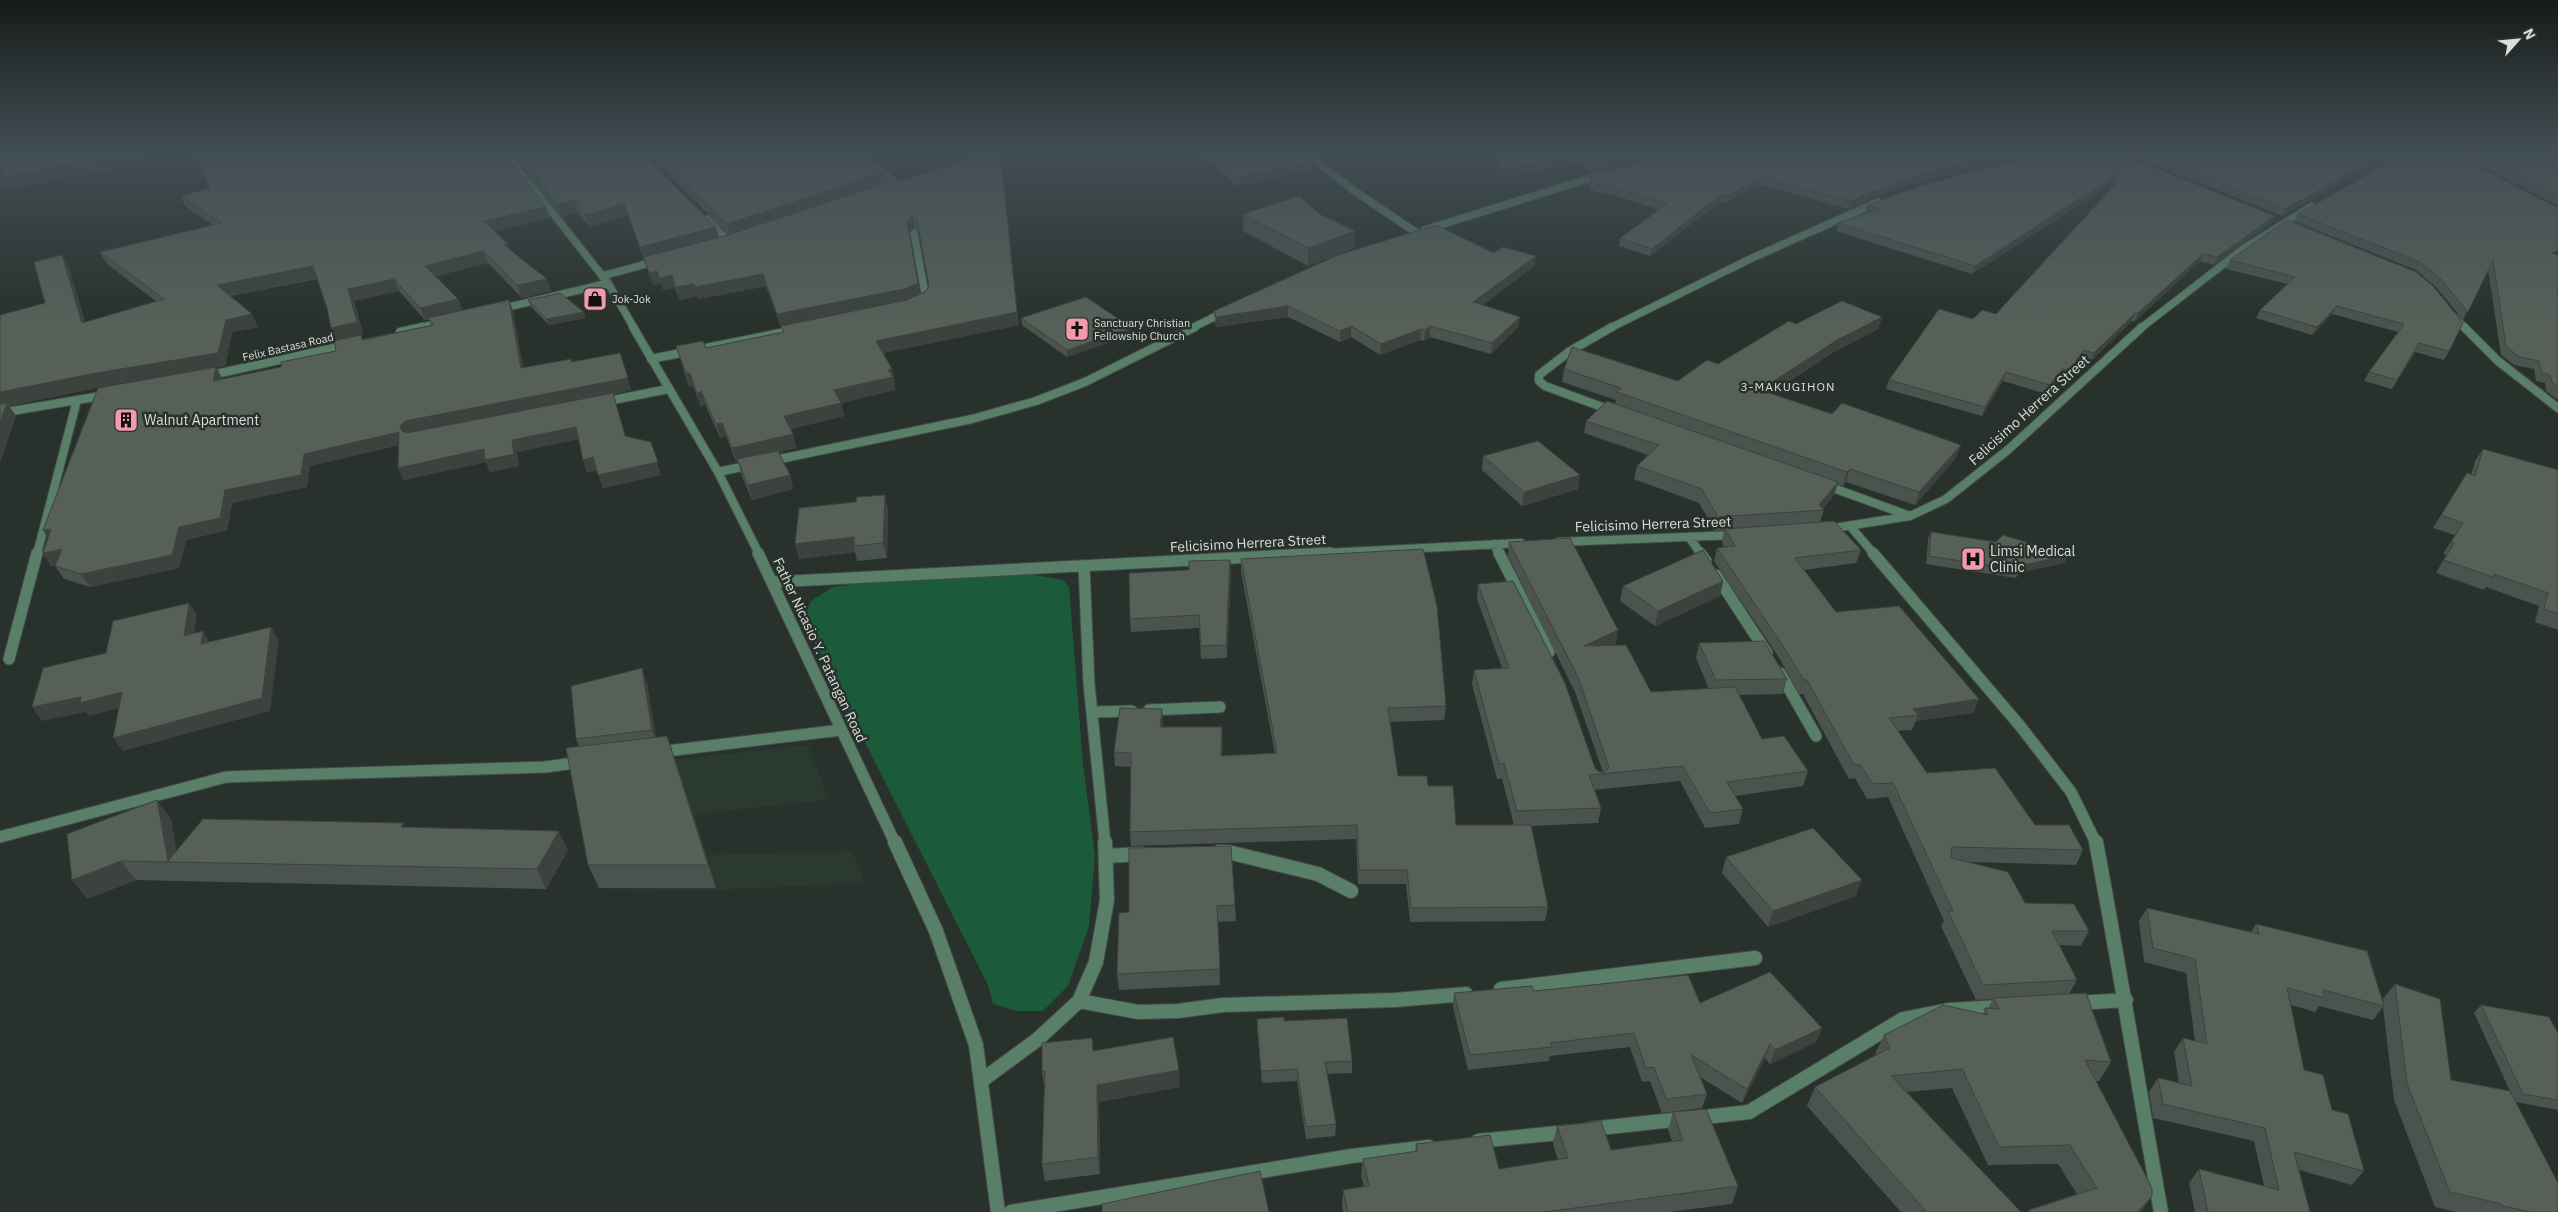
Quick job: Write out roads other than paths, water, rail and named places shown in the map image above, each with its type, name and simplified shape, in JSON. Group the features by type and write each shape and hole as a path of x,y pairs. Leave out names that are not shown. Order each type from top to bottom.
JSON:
{"street":[{"name":"Father Nicasio Y. Patangan Road","path":"548,207 605,279 718,472 773,582 936,931 976,1045 998,1212"},
{"path":"1378,207 1417,233"},
{"path":"1408,236 1501,207"},
{"path":"1621,413 1544,386 1539,381 1539,375 1580,344 1636,315 1789,240 1867,207"},
{"name":"Felicisimo Herrera Street","path":"1814,530 1851,527 1910,516 1946,500 2009,449 2142,327 2243,249 2284,221 2311,207"},
{"path":"704,216 729,242"},
{"path":"914,233 926,299 915,304"},
{"path":"720,244 737,239"},
{"path":"493,310 605,279 666,259"},
{"path":"718,472 972,419 1036,401 1085,382 1238,305"},
{"path":"2450,311 2498,360 2558,408"},
{"path":"387,335 454,319"},
{"path":"651,358 804,328"},
{"name":"Felix Bastasa Road","path":"198,378 358,342"},
{"path":"592,404 668,389"},
{"path":"0,413 115,394"},
{"path":"9,659 77,400"},
{"path":"1817,482 1910,516"},
{"path":"1851,527 2021,727 2071,792 2095,838 2126,1000 2135,1069 2161,1212"},
{"name":"Felicisimo Herrera Street","path":"1553,542 1749,534"},
{"path":"1690,537 1793,693 1816,736"},
{"name":"Felicisimo Herrera Street","path":"773,582 1533,542"},
{"path":"1494,544 1552,659"},
{"path":"981,1082 1038,1039 1079,1001 1096,962 1107,900 1106,856 1104,819 1089,684 1084,566"},
{"path":"1093,712 1220,707"},
{"path":"644,754 841,730"},
{"path":"0,836 226,777 545,767 594,761"},
{"path":"1209,853 1228,852 1318,874 1351,891"},
{"path":"1106,856 1152,853"},
{"path":"1079,1001 1138,1012 1178,1011 1224,1005 1395,1000 1486,991 1755,958"},
{"path":"2067,1003 2126,1000"},
{"path":"1464,1143 1749,1112 1903,1019 1948,1010 2018,1006"},
{"path":"1011,1212 1352,1156 1444,1145"}],"place":[{"name":"Jok-Jok","path":"595,299"},
{"name":"Sanctuary Christian Fellowship Church","path":"1077,329"},
{"name":"Walnut Apartment","path":"126,420"},
{"name":"Limsi Medical Clinic","path":"1973,559"}],"district":[{"name":"3-MAKUGIHON","path":"1788,387"}]}
